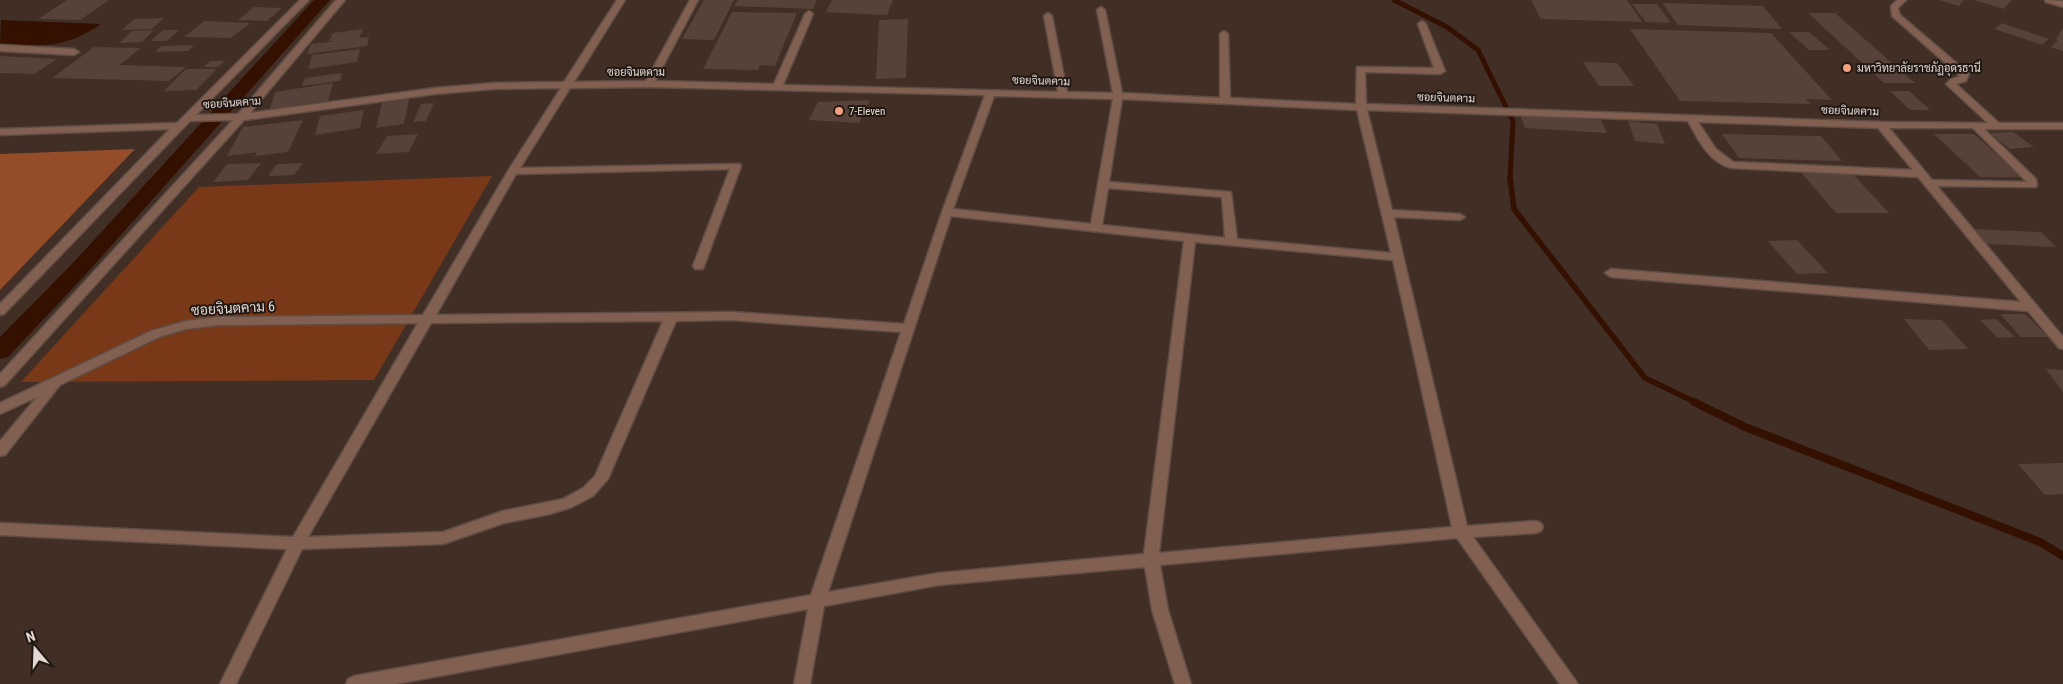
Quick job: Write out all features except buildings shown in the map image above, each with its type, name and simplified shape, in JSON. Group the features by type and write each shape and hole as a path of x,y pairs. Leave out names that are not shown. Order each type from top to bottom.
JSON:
{"street":[{"name":"ซอยจินตคาม","path":"183,122 305,0"},
{"path":"0,382 341,0"},
{"path":"228,684 297,542 513,171 621,0"},
{"path":"649,84 694,0"},
{"path":"1902,0 1894,8 1896,16 1964,74 1963,79 1954,81 1951,84 1997,126"},
{"path":"2049,0 2063,4"},
{"path":"1096,228 1105,185 1118,96 1101,10"},
{"path":"778,86 809,14"},
{"path":"1048,16 1063,95"},
{"path":"1422,24 1440,71 1360,69 1361,107 1398,257 1461,532 1570,684"},
{"path":"1224,34 1225,101"},
{"path":"0,48 74,52"},
{"name":"ซอยจินตคาม","path":"183,122 205,118 236,117 435,91 494,86 649,84 1118,96 1361,107 1881,125 2063,126"},
{"path":"802,684 817,602 947,212 991,92"},
{"path":"1692,119 1708,147 1719,160 1731,165 2032,185 2032,181 1976,126"},
{"path":"0,132 183,122"},
{"path":"0,311 183,122"},
{"path":"1881,125 2063,344"},
{"path":"513,171 736,166 699,266"},
{"path":"1105,185 1227,194 1231,240"},
{"path":"947,212 1190,238 1231,240 1398,257"},
{"path":"1387,212 1460,217"},
{"path":"1183,684 1160,610 1151,560 1190,238"},
{"path":"1612,274 2031,307"},
{"name":"ซอยจินตคาม 6","path":"0,409 154,334 186,326 219,321 732,316 908,328"},
{"path":"0,528 297,542 443,538 503,517 550,508 588,492 601,479 671,317"},
{"path":"0,450 58,381"},
{"path":"354,684 939,579 1461,532 1536,527"}],"shaded area":[{"path":"1,20 101,24 76,38 64,42 41,45 15,45 0,44"},
{"path":"135,149 0,290 0,154"},
{"path":"492,176 374,380 21,382 199,187"}],"waterway":[{"path":"0,351 80,268 322,0"},
{"path":"1394,0 1447,27 1478,50 1513,121 1510,178"},
{"path":"1510,178 1514,209 1645,378 1697,403"},
{"path":"1694,402 1745,427 2040,542 2063,556"}],"place":[{"name":"มหาวิทยาลัยราชภัฏอุดรธานี","path":"1847,68"},
{"name":"7-Eleven","path":"839,111"}]}
